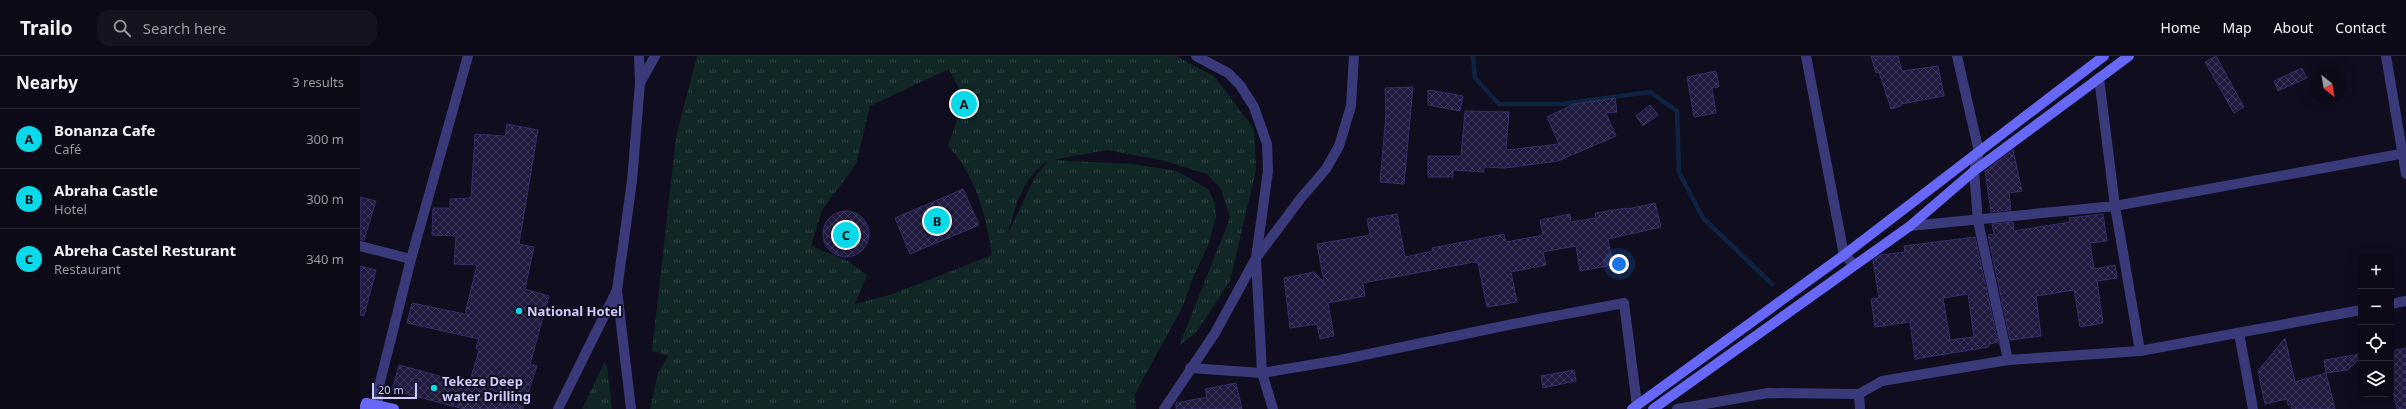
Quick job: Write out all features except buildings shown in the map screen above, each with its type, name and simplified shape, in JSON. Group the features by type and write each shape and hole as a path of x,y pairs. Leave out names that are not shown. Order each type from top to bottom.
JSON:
{"main road":[{"path":"1634,407 1844,255 1979,152 2095,59 2104,56"},
{"path":"1653,409 1854,264 1910,226 1974,171 2129,56"},
{"path":"365,406 394,409"}],"street":[{"path":"378,408 378,390 411,259 468,56"},
{"path":"631,409 617,290 632,180 640,83 639,56"},
{"path":"640,83 655,56"},
{"path":"1196,56 1228,73 1240,85 1254,107 1267,144 1268,171 1256,258 1262,373 1272,409"},
{"path":"1164,409 1190,368 1215,333 1256,258 1301,198 1326,169 1339,146 1351,106 1354,56"},
{"path":"1806,56 1844,255 1854,264"},
{"path":"1957,56 1979,152 1974,171 1978,221 2008,360"},
{"path":"2386,56 2404,154 2406,174"},
{"path":"2099,78 2115,206 2140,351"},
{"path":"1910,226 1978,221 2115,206 2404,154"},
{"path":"360,246 411,259"},
{"path":"558,409 617,290"},
{"path":"2394,303 2406,301"},
{"path":"1190,368 1262,373 1340,360 1513,324 1624,303 1634,407"},
{"path":"1676,409 1768,393 1859,394 1882,381 2008,360 2140,351 2358,311"},
{"path":"2239,333 2253,409"},
{"path":"365,406 378,390"},
{"path":"1859,394 1860,409"}],"green space":[{"path":"697,56 1176,56 1214,76 1254,129 1256,170 1230,281 1197,331 1179,346 1230,218 1221,189 1207,174 1161,160 1107,150 1052,160 1133,164 1177,171 1208,189 1215,203 1216,216 1209,243 1192,280 1183,306 1135,394 1136,409 650,409 658,373 668,356 652,351 676,137","holes":["949,69 964,99 948,146 958,158 973,183 987,225 992,255 893,294 855,304 867,275 848,261 811,246 822,210 856,164 870,106","1048,161 1035,177 1008,233 1021,193 1032,175"]},
{"path":"604,363 607,366 612,409 582,409"}],"waterway":[{"path":"1473,56 1475,78 1499,104 1562,104 1650,92 1677,111 1679,172 1703,218 1772,284"}],"place":[{"name":"Bonanza Cafe","path":"964,104"},
{"name":"Abraha Castle","path":"937,221"},
{"name":"Abreha Castel Resturant","path":"846,235"},
{"name":"National Hotel","path":"519,311"},
{"name":"Tekeze Deep water Drilling","path":"434,388"}]}
